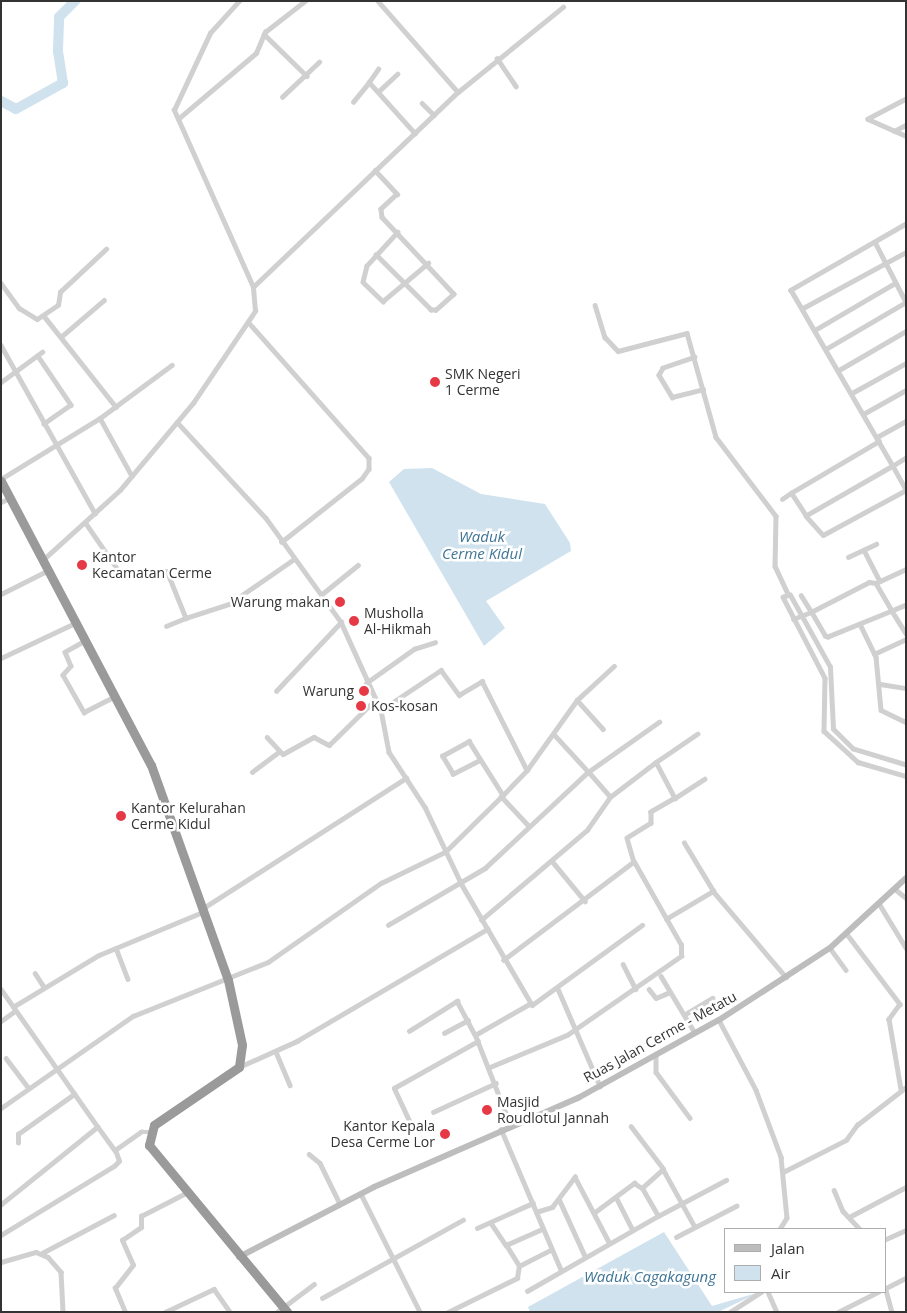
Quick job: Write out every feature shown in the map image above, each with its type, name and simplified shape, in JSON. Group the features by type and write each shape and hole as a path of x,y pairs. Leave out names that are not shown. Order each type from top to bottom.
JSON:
{"highway":[{"path":"1,480 79,621 151,765 206,908 228,980 242,1044 239,1068 164,1116 149,1132 149,1145 186,1193 283,1310"}],"main road":[{"name":"Ruas Jalan Cerme - Metatu","path":"239,1256 361,1194 501,1129 600,1086 719,1020 787,978 830,948 880,905 906,878"}],"street":[{"path":"45,558 95,513 132,476 177,422 250,324 255,311 253,287 178,119 174,104 192,66 215,26 239,1"},
{"path":"178,119 256,53 264,34 305,1"},
{"path":"378,1 458,92"},
{"path":"253,287 458,92 497,58 564,7"},
{"path":"264,34 307,76"},
{"path":"497,58 516,86"},
{"path":"282,97 307,76 319,62"},
{"path":"352,102 378,69"},
{"path":"379,91 397,74"},
{"path":"369,82 415,133"},
{"path":"906,99 868,120 906,136"},
{"path":"422,103 434,114"},
{"path":"894,131 906,125"},
{"path":"376,170 396,189 395,198 380,213 454,292 446,303 431,310 376,255"},
{"path":"791,493 806,516 823,535 906,489 802,308 793,286 906,224"},
{"path":"398,232 376,255 361,278 381,300 428,263"},
{"path":"826,349 906,302 875,242"},
{"path":"1,283 31,318 44,316 60,302 60,292 106,249"},
{"path":"802,308 906,252"},
{"path":"815,330 895,283"},
{"path":"899,289 906,286"},
{"path":"62,336 104,300"},
{"path":"595,305 601,329 615,350 684,330 695,357 703,390 723,450 776,516 774,566 833,675 833,729 853,749 890,762 906,765"},
{"path":"44,316 62,336 116,407"},
{"path":"250,324 369,458 362,480 282,542"},
{"path":"839,370 906,331"},
{"path":"1,345 55,446 95,513"},
{"path":"1,382 40,354 71,405 44,424"},
{"path":"695,357 663,368 659,375 672,397 703,390"},
{"path":"852,393 906,363"},
{"path":"1,480 100,418 172,365"},
{"path":"864,413 906,390"},
{"path":"100,418 132,476"},
{"path":"782,499 906,421"},
{"path":"177,422 266,518 341,622 366,683 381,710 389,752 435,824 445,852 462,885 504,960 531,1003"},
{"path":"806,516 906,458"},
{"path":"1,502 10,498"},
{"path":"85,522 125,578 167,571 186,618"},
{"path":"848,556 876,544"},
{"path":"864,550 892,611 906,633"},
{"path":"166,626 229,604 294,559"},
{"path":"322,594 358,565"},
{"path":"793,619 811,612 869,582 878,582 906,568"},
{"path":"1,594 50,569"},
{"path":"788,594 784,598 793,619 825,678 821,717 824,731 846,754 874,768 906,776"},
{"path":"801,596 828,637 906,605"},
{"path":"1,658 79,621"},
{"path":"276,691 341,622"},
{"path":"860,624 874,654 880,684 881,710 906,722"},
{"path":"88,639 65,652 71,666 63,675 84,712 117,696"},
{"path":"874,654 906,639"},
{"path":"366,683 414,649 435,642"},
{"path":"1,1108 28,1087 133,1016 228,980 268,962 400,872 445,852 527,770 554,735 576,700 614,666"},
{"path":"381,710 441,670 459,695 482,681 527,770"},
{"path":"880,684 906,688"},
{"path":"267,737 279,752 285,753 314,737 330,744 375,700"},
{"path":"576,700 603,729"},
{"path":"388,925 462,885 588,772 658,722"},
{"path":"824,731 833,729"},
{"path":"481,920 552,861 602,813 610,797 697,734"},
{"path":"554,735 610,797"},
{"path":"479,761 453,774 442,754 466,740 502,795 530,826"},
{"path":"252,772 279,752"},
{"path":"874,768 877,758"},
{"path":"656,762 675,798"},
{"path":"887,771 890,762"},
{"path":"1,1021 44,987 116,948 206,908 406,778"},
{"path":"490,1067 577,1028 682,956 681,945 634,862 627,838 651,823 651,812 704,779"},
{"path":"684,843 713,891 787,978"},
{"path":"552,861 585,901"},
{"path":"504,960 585,901 634,862"},
{"path":"895,890 906,898"},
{"path":"666,919 713,891"},
{"path":"880,905 906,948"},
{"path":"475,1036 558,989 642,925"},
{"path":"239,1068 276,1052 487,930"},
{"path":"783,1172 846,1140 857,1125 904,1088 889,1017 900,1004 847,934"},
{"path":"116,948 128,979"},
{"path":"830,948 846,970"},
{"path":"624,964 636,989"},
{"path":"35,973 44,987"},
{"path":"662,976 695,1033"},
{"path":"1,989 54,1070 115,1150 118,1163 1,1235"},
{"path":"558,989 577,1028 600,1086"},
{"path":"649,989 656,998 670,992"},
{"path":"684,1014 712,998"},
{"path":"409,1031 457,1001 490,1067 510,1126"},
{"path":"444,1033 468,1020"},
{"path":"719,1020 756,1090 783,1172 787,1218 781,1228"},
{"path":"401,1128 410,1123 394,1088 478,1041"},
{"path":"276,1052 290,1085"},
{"path":"656,1055 656,1072 690,1118"},
{"path":"6,1058 28,1087"},
{"path":"433,1112 496,1083"},
{"path":"18,1143 18,1134 74,1094"},
{"path":"1,1205 98,1127"},
{"path":"631,1127 663,1169 683,1202 695,1227"},
{"path":"501,1129 533,1204 550,1250 562,1270"},
{"path":"115,1150 141,1132 149,1132"},
{"path":"309,1154 320,1163 340,1204"},
{"path":"642,1188 663,1169"},
{"path":"536,1212 550,1209 575,1177 609,1242"},
{"path":"527,1291 632,1229 726,1180"},
{"path":"595,1212 634,1183 642,1188 658,1216"},
{"path":"851,1216 906,1187"},
{"path":"834,1190 859,1228"},
{"path":"125,1312 115,1288 133,1265 122,1240 140,1227 141,1216 186,1193"},
{"path":"361,1194 420,1312"},
{"path":"616,1197 632,1229"},
{"path":"559,1199 585,1256"},
{"path":"477,1228 533,1204"},
{"path":"676,1237 736,1206"},
{"path":"1,1262 42,1253 114,1215"},
{"path":"322,1298 464,1220"},
{"path":"448,1312 456,1310 517,1278 519,1266 491,1223"},
{"path":"506,1245 542,1229"},
{"path":"887,1239 906,1230"},
{"path":"519,1266 550,1250"},
{"path":"42,1253 61,1272 63,1312"},
{"path":"887,1288 906,1278"},
{"path":"283,1310 314,1284"},
{"path":"165,1312 214,1289 230,1312"},
{"path":"730,1312 759,1293"},
{"path":"768,1293 778,1312"},
{"path":"838,1312 876,1293"},
{"path":"887,1293 892,1312"}],"water":[{"name":"Waduk Cerme Kidul","path":"432,468 481,494 545,504 570,543 571,551 486,601 505,628 484,646 389,482 404,469"},
{"name":"Waduk Cagakagung","path":"664,1232 712,1306 758,1293 718,1312 530,1312 528,1307"}],"waterway":[{"path":"1,101 16,109 63,83 58,50 59,17 75,1"}],"place":[{"name":"SMK Negeri 1 Cerme","path":"435,382"},
{"name":"Kantor Kecamatan Cerme","path":"82,565"},
{"name":"Warung makan","path":"340,602"},
{"name":"Musholla Al-Hikmah","path":"354,621"},
{"name":"Warung","path":"364,691"},
{"name":"Kos-kosan","path":"361,706"},
{"name":"Kantor Kelurahan Cerme Kidul","path":"121,816"},
{"name":"Masjid Roudlotul Jannah","path":"487,1110"},
{"name":"Kantor Kepala Desa Cerme Lor","path":"445,1134"}]}
